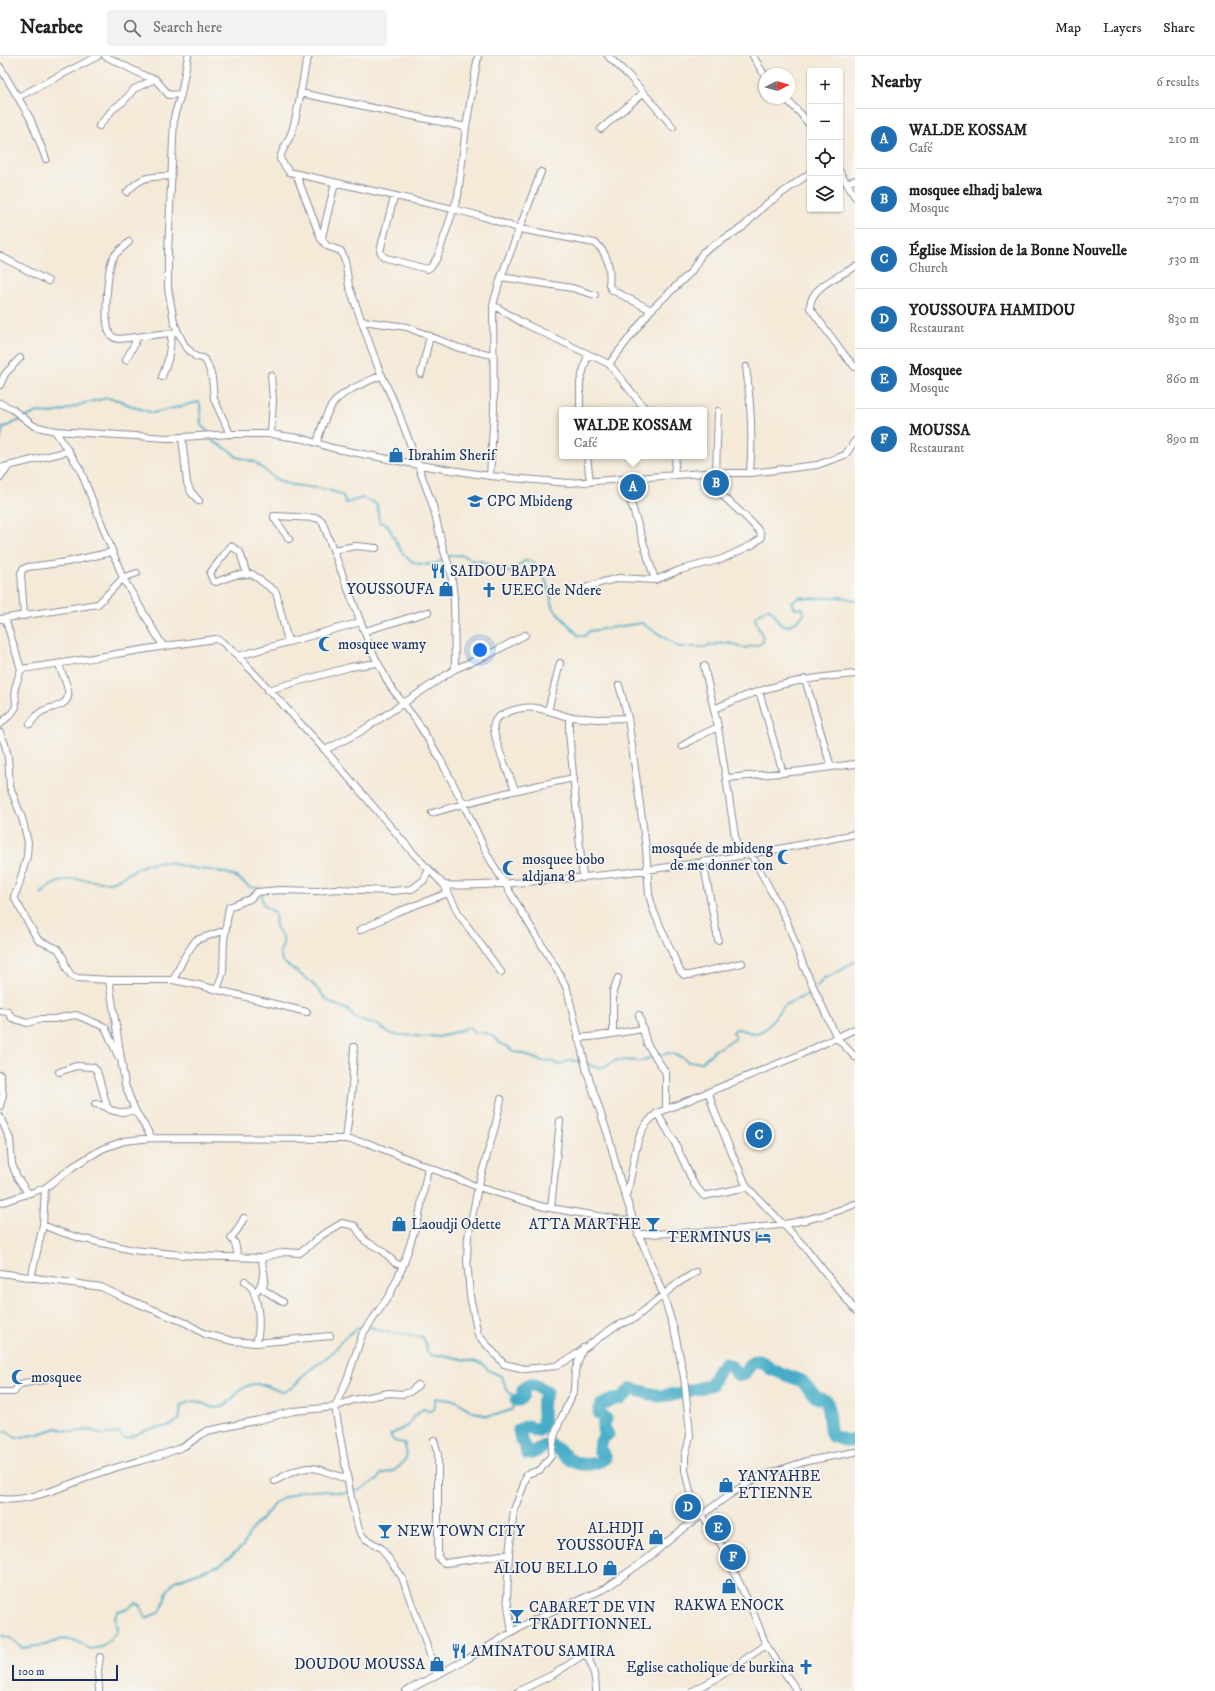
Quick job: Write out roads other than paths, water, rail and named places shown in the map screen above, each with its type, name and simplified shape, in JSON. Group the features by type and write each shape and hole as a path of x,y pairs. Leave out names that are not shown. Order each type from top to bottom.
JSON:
{"street":[{"path":"18,97 98,56"},
{"path":"105,56 145,76 155,79 169,95 181,94"},
{"path":"162,377 175,333 168,288 174,117 181,94 188,56"},
{"path":"309,56 291,133 281,152 280,159 289,172 394,197 484,216 520,229 595,243 601,247 607,258 611,271 609,285 612,290 651,310"},
{"path":"394,197 380,251 381,254 386,258 427,269 431,267 437,258 458,196 466,127 478,56"},
{"path":"608,56 674,127"},
{"path":"753,56 760,68"},
{"path":"0,68 30,118 46,158"},
{"path":"99,126 113,109 123,102 134,89 141,84 155,79"},
{"path":"300,93 466,127"},
{"path":"601,129 643,93"},
{"path":"791,104 807,122"},
{"path":"490,476 494,409 493,305 501,277 541,172"},
{"path":"296,174 321,239 327,246 341,252 343,256 348,271 349,286 382,376 419,465 433,506 442,548 451,573 454,597 455,669"},
{"path":"609,364 651,310 691,272 704,252 743,227 764,206 807,175"},
{"path":"127,192 137,182 146,177 172,176"},
{"path":"843,176 855,198"},
{"path":"847,183 855,180"},
{"path":"321,239 322,230 336,183"},
{"path":"128,242 113,256 109,266 105,311 109,333 113,337 119,339 175,333"},
{"path":"0,256 48,281"},
{"path":"855,267 820,288 810,302 810,308 846,357 855,366"},
{"path":"501,277 572,288 595,295"},
{"path":"493,305 523,323 609,364 644,407"},
{"path":"362,321 407,327 459,348 493,355"},
{"path":"175,333 196,357 202,358 207,363 212,377 214,399 230,434"},
{"path":"126,360 138,336"},
{"path":"420,374 430,336"},
{"path":"580,407 580,382 588,354"},
{"path":"0,385 5,374 20,358"},
{"path":"746,367 752,418 750,473"},
{"path":"271,376 273,400 271,434"},
{"path":"317,443 323,422 333,402 352,389 382,376"},
{"path":"0,403 22,416 34,426 55,431 140,437 271,434 317,443 340,450 419,465 490,476 570,483 703,473 750,473 817,465 853,451 855,441"},
{"path":"716,473 718,411"},
{"path":"55,431 80,469 123,578 163,646"},
{"path":"182,437 187,483 190,492 199,501"},
{"path":"0,468 69,451"},
{"path":"587,459 590,482"},
{"path":"674,476 676,459"},
{"path":"0,478 9,466"},
{"path":"586,588 619,578 655,580 729,556 752,545 761,538 760,532 724,497 703,473"},
{"path":"624,480 655,580"},
{"path":"289,539 274,516 317,518 322,521 377,662 402,703 416,720 438,755 464,803 488,856 542,943 565,984 587,1072 634,1222 663,1294 675,1333 684,1377 690,1436 686,1456 686,1480 695,1504 722,1546 766,1645 797,1691"},
{"path":"247,574 240,552 231,546 210,573 213,581 216,582 235,575 252,574 276,592 288,642"},
{"path":"333,550 356,546 376,548"},
{"path":"24,616 21,573 23,569 67,562 112,552"},
{"path":"0,724 16,707 15,688 21,669 2,619 98,604 123,578 137,573"},
{"path":"364,631 428,612"},
{"path":"238,656 361,622"},
{"path":"325,750 360,732 455,669 490,654 525,635"},
{"path":"21,669 163,646 216,639 222,642 238,656 325,750 414,854 444,885 460,916 501,972"},
{"path":"268,690 350,667 377,662"},
{"path":"548,711 560,662"},
{"path":"30,724 40,712 55,708 66,700 69,693 58,664"},
{"path":"704,666 718,727 738,855"},
{"path":"714,709 759,690 805,679 855,674"},
{"path":"805,679 831,767"},
{"path":"619,685 628,718 648,869 649,895 654,912 680,971 684,975 690,975 742,963"},
{"path":"759,690 783,773"},
{"path":"515,790 493,729 494,722 499,716 515,708 530,706 569,717 598,719 628,718"},
{"path":"569,717 569,732 583,878"},
{"path":"682,746 697,736 718,727"},
{"path":"0,733 5,744 8,757 10,787 22,818 28,842 27,856 15,891 16,901 38,940 58,949 63,956 67,969 71,975 76,978 109,980 173,980 307,1012"},
{"path":"726,778 855,764"},
{"path":"432,813 515,790 574,778"},
{"path":"444,885 458,886 504,884 583,878 751,854 855,834"},
{"path":"751,854 786,919 804,967 837,1038 855,1057"},
{"path":"704,861 718,940"},
{"path":"217,990 223,972 224,940 229,907 250,899 257,892 278,890 318,891 336,889 393,891 412,889 424,880 429,869"},
{"path":"360,930 396,912 448,893"},
{"path":"173,980 185,956 196,940 226,930"},
{"path":"613,1034 613,991 618,978"},
{"path":"109,980 125,1085 135,1110 152,1138"},
{"path":"0,1011 8,1012 12,1018 27,1023 42,1019 54,1019 76,1015 105,1027 114,1044 122,1070"},
{"path":"639,1016 647,1044 666,1073 666,1109"},
{"path":"578,1038 643,1029"},
{"path":"626,1195 631,1182 637,1143 644,1126 657,1113 709,1093 855,1029"},
{"path":"346,1138 352,1088 354,1047"},
{"path":"59,1072 76,1066 93,1067 100,1079 107,1106 111,1110 124,1112 135,1110"},
{"path":"0,1075 3,1095 0,1106"},
{"path":"709,1093 730,1149 747,1187 805,1247 855,1310"},
{"path":"500,1099 495,1127 478,1187 468,1237 467,1259 470,1296 478,1335 504,1364 525,1369 556,1366 571,1358 614,1327 635,1318 663,1294 696,1272"},
{"path":"96,1104 107,1106"},
{"path":"657,1113 674,1141 694,1184 704,1196 747,1187"},
{"path":"0,1117 10,1139 12,1164 17,1177 28,1194"},
{"path":"551,1208 560,1121"},
{"path":"0,1203 45,1188 74,1166 102,1149 124,1141 152,1138 346,1138 368,1143 478,1187 517,1200 551,1208 634,1222"},
{"path":"428,1167 419,1216 402,1266 390,1294 362,1335 348,1377 335,1407 351,1498 359,1530 364,1538 382,1548 402,1577 437,1674"},
{"path":"31,1278 43,1225 45,1188"},
{"path":"638,1234 666,1234 782,1224 811,1219 842,1210 855,1204"},
{"path":"238,1257 235,1244 231,1238 244,1218"},
{"path":"43,1225 73,1236 133,1250 194,1256 261,1258 284,1252 300,1253 322,1235 342,1223 355,1226 365,1241 382,1250 395,1263 402,1266"},
{"path":"261,1258 265,1280 263,1287 264,1290 283,1302"},
{"path":"254,1294 261,1283 264,1272"},
{"path":"0,1273 101,1287 186,1323 205,1334 233,1341 256,1343 330,1336"},
{"path":"245,1281 254,1294 258,1312 258,1336 256,1343"},
{"path":"512,1633 507,1598 509,1554 514,1510 527,1474 540,1470 551,1456 554,1437 574,1391 575,1371 583,1348"},
{"path":"0,1392 14,1392 19,1385 44,1380"},
{"path":"0,1499 28,1497 57,1489 112,1469 184,1447 197,1440 200,1434 206,1431 294,1411 335,1407 352,1400 389,1393 403,1394 410,1392 418,1385"},
{"path":"434,1440 438,1454 438,1556 440,1560 445,1563 509,1554"},
{"path":"406,1691 469,1658 528,1623 606,1588 648,1558 729,1495 758,1477 807,1461 855,1452"},
{"path":"275,1481 300,1469 313,1468 348,1482"},
{"path":"693,1691 719,1677 766,1645"},
{"path":"519,1691 554,1674 583,1655 588,1658 590,1663 596,1680 596,1691"},
{"path":"99,1691 98,1670 100,1657"}],"waterway":[{"path":"0,442 3,428 37,412 52,413 107,398 119,400 131,406 153,413 198,402 200,403 201,425 209,433"},
{"path":"210,437 214,442 229,450 237,457 255,462 274,478 286,484 324,489 338,493 343,496 346,503 362,498 377,504 379,522 387,524 404,555 414,563 433,564 444,558"},
{"path":"448,556 461,555 475,561 481,561 505,572 512,572 524,561 531,561 543,572 554,609 579,636 585,636 590,631 642,623 679,647 705,647 729,643 743,648 758,645 763,642 755,617 768,608 774,613 780,624 788,626 799,620 804,614 803,608 795,609 792,602 800,597 842,597 855,601"},
{"path":"41,895 44,891 58,882 74,879 109,882 114,881 145,865 161,862 225,873 237,877 250,887 261,889"},
{"path":"262,894 263,904 275,913 276,927 283,938 283,945 280,952 282,961 311,982 329,1002 348,1010 355,1018 367,1023 377,1024 390,1034 426,1037 439,1037 470,1027 474,1033 491,1035 499,1043 507,1046 514,1052 521,1053 541,1061 551,1061 559,1065 570,1060 583,1062"},
{"path":"816,988 824,978 840,971 855,961"},
{"path":"587,1063 594,1067 602,1067 609,1065 616,1060 640,1061 669,1053 682,1057 688,1062 702,1062 715,1050 733,1040 735,1037 733,1032 736,1029 754,1033 759,1032 767,1028 784,1006 814,992"},
{"path":"0,1433 8,1432 16,1438 38,1434 57,1428 71,1432 91,1430 103,1435 118,1433 124,1438 128,1438 146,1430 169,1426 179,1420 181,1406 194,1401 216,1408 226,1405 241,1390 252,1384 265,1385 281,1392 290,1389 305,1374 333,1352 347,1335 365,1325 385,1332 423,1337 427,1346 426,1351 433,1356 442,1355 482,1363 488,1370 501,1376 508,1391 517,1400 511,1410 496,1415 487,1416 471,1411 457,1401 435,1398 435,1407 433,1410 429,1411 423,1409 412,1418 409,1425 390,1435 394,1441 404,1443 407,1453 406,1458 400,1466 393,1471 381,1474 377,1480 360,1490 343,1493 316,1490 300,1491 275,1502 269,1511 251,1530 243,1546 221,1564 175,1581 167,1591 162,1609 158,1613 146,1618 140,1605 136,1603 128,1608 118,1611 115,1616 117,1631 102,1647 90,1649 77,1641 62,1639 45,1645 23,1648 10,1638 0,1635"},
{"path":"516,1400 519,1400 523,1395 523,1390 528,1385 534,1385 546,1391 542,1404 543,1424 541,1428 537,1431 528,1426 519,1430 521,1439 528,1454 550,1445 572,1461 581,1464 592,1464 605,1458 604,1454 599,1450 599,1447 601,1440 608,1434 603,1430 606,1419 599,1414 600,1406 612,1400 621,1398 632,1389 659,1396 677,1394 711,1385 720,1368 724,1364 730,1365 737,1374 743,1375 752,1363 759,1361 771,1369 802,1381 816,1397 827,1401 832,1436 848,1441 855,1441"}],"place":[{"name":"Ibrahim Sherif","path":"396,455"},
{"name":"mosquee elhadj balewa","path":"716,483"},
{"name":"WALDE KOSSAM","path":"633,487"},
{"name":"CPC Mbideng","path":"475,501"},
{"name":"SAIDOU BAPPA","path":"438,571"},
{"name":"YOUSSOUFA","path":"446,589"},
{"name":"UEEC de Ndere","path":"489,590"},
{"name":"mosquee wamy","path":"326,644"},
{"name":"mosquée de mbideng de me donner ton","path":"785,857"},
{"name":"mosquee bobo aldjana 8","path":"510,868"},
{"name":"Église Mission de la Bonne Nouvelle","path":"759,1135"},
{"name":"Laoudji Odette","path":"399,1224"},
{"name":"ATTA MARTHE","path":"653,1224"},
{"name":"TERMINUS","path":"763,1237"},
{"name":"mosquee","path":"19,1377"},
{"name":"YANYAHBE ETIENNE","path":"726,1485"},
{"name":"YOUSSOUFA HAMIDOU","path":"688,1507"},
{"name":"Mosquee","path":"718,1528"},
{"name":"NEW TOWN CITY","path":"385,1531"},
{"name":"ALHDJI YOUSSOUFA","path":"656,1537"},
{"name":"MOUSSA","path":"733,1557"},
{"name":"ALIOU BELLO","path":"610,1568"},
{"name":"RAKWA ENOCK","path":"729,1586"},
{"name":"CABARET DE VIN TRADITIONNEL","path":"517,1616"},
{"name":"AMINATOU SAMIRA","path":"459,1651"},
{"name":"DOUDOU MOUSSA","path":"437,1664"},
{"name":"Eglise catholique de burkina","path":"806,1667"}]}
